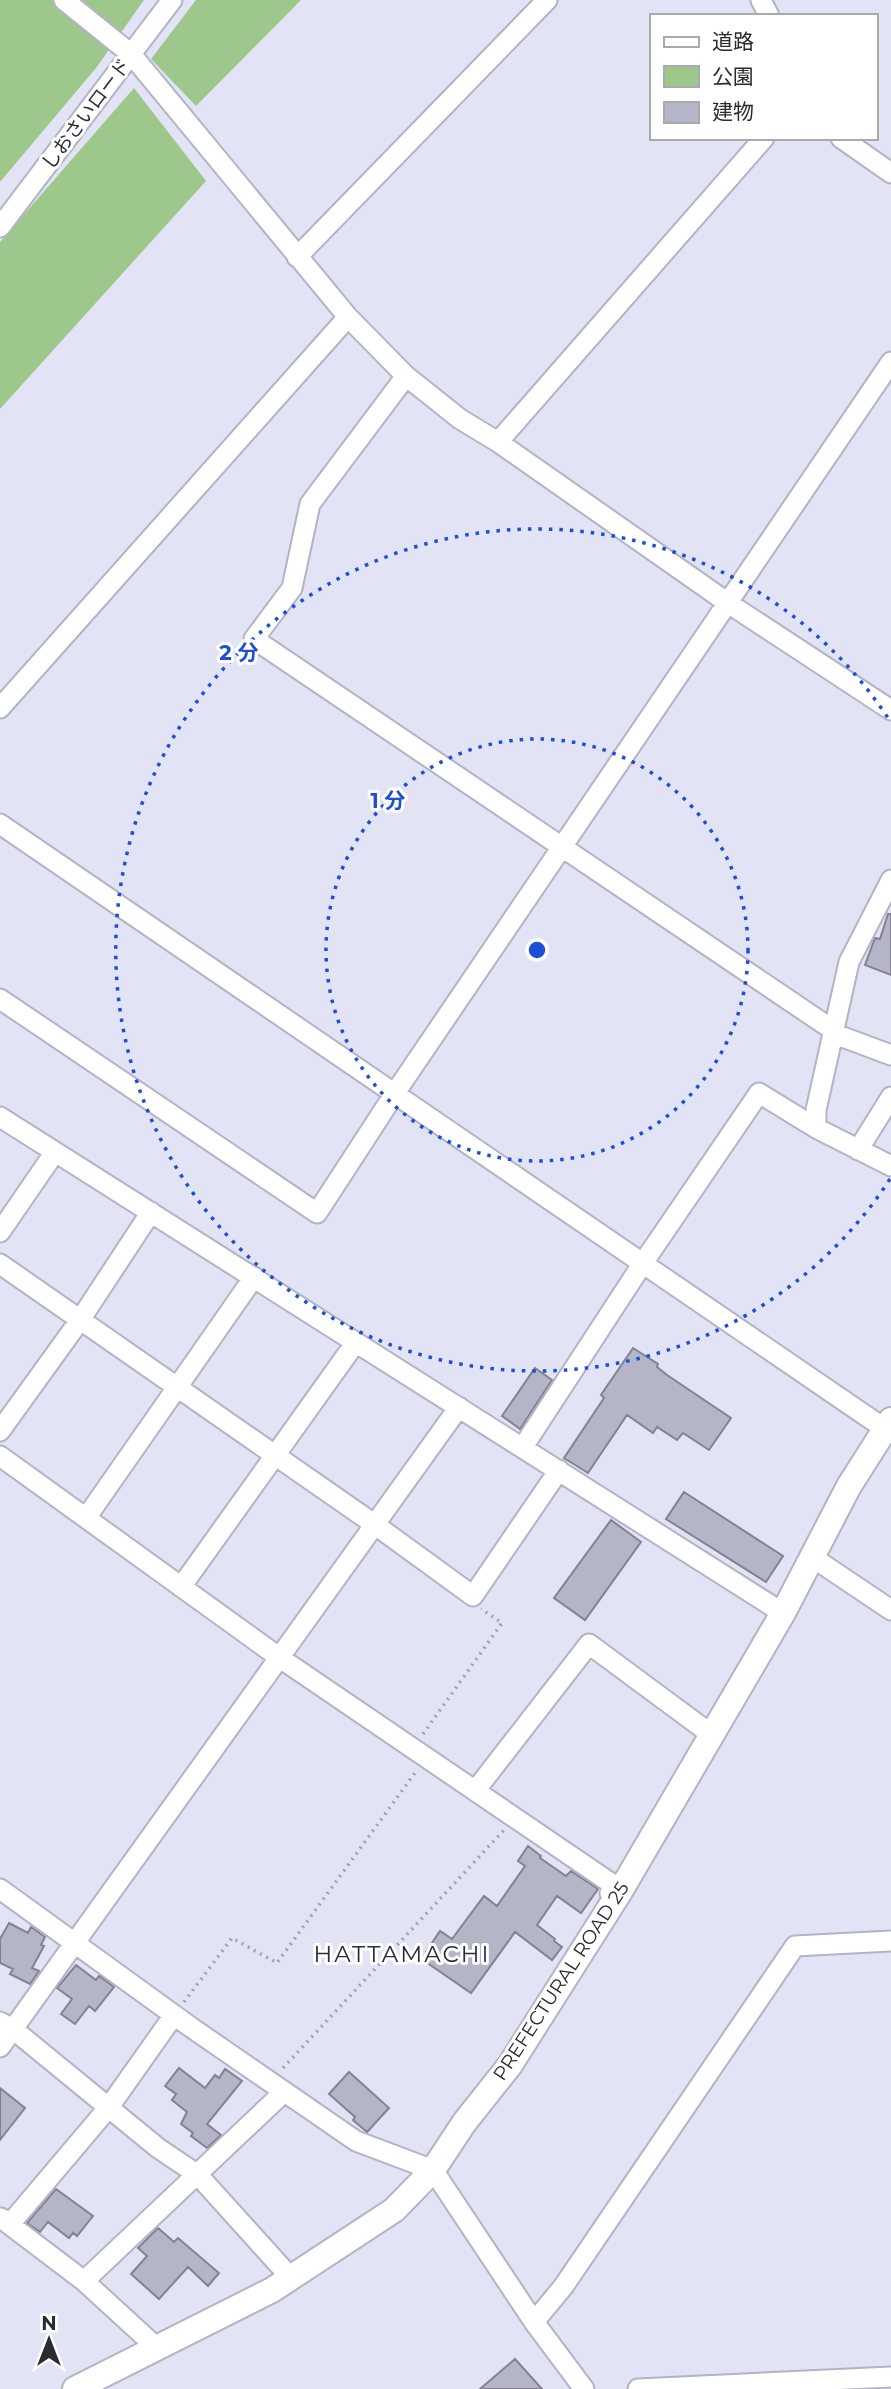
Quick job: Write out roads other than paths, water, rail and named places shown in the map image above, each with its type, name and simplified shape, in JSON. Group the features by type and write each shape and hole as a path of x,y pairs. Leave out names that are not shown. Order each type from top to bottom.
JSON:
{"main road":[{"name":"PREFECTURAL ROAD 25","path":"75,2389 272,2290 394,2210 433,2169 464,2123 510,2065 712,1735 783,1613 849,1486 889,1428"}],"street":[{"path":"64,0 131,54 348,317 407,376 460,419 498,442 728,603 891,710"},
{"name":"しおさいロード","path":"0,227 172,0"},
{"path":"297,257 547,0"},
{"path":"498,442 762,140"},
{"path":"844,140 891,173"},
{"path":"0,708 348,317"},
{"path":"0,999 317,1213 395,1093 891,362"},
{"path":"407,376 310,504 292,588 254,639 833,1031 891,1055"},
{"path":"0,824 889,1428"},
{"path":"816,1128 816,1110 849,962 891,880"},
{"path":"523,1447 643,1263 760,1093 816,1128 891,1166"},
{"path":"858,1150 891,1097"},
{"path":"0,1117 783,1613"},
{"path":"0,1233 55,1152"},
{"path":"0,1431 80,1320 151,1212"},
{"path":"0,1264 179,1387 473,1596 559,1470"},
{"path":"86,1518 254,1278"},
{"path":"181,1587 356,1342"},
{"path":"0,2048 7,2026 77,1942 460,1407"},
{"path":"0,1456 280,1658 475,1791 615,1891"},
{"path":"812,1557 891,1610"},
{"path":"475,1791 589,1644 712,1735"},
{"path":"0,1889 77,1942 174,2015 356,2141 433,2169 534,2322 584,2389"},
{"path":"534,2322 563,2287 796,1946 891,1941"},
{"path":"156,2347 84,2281 5,2220 109,2107 174,2015"},
{"path":"7,2026 158,2148 198,2175 290,2278"},
{"path":"84,2281 198,2175 276,2087"},
{"path":"638,2389 891,2377"}],"district":[{"name":"HATTAMACHI","path":"402,1954"}]}
